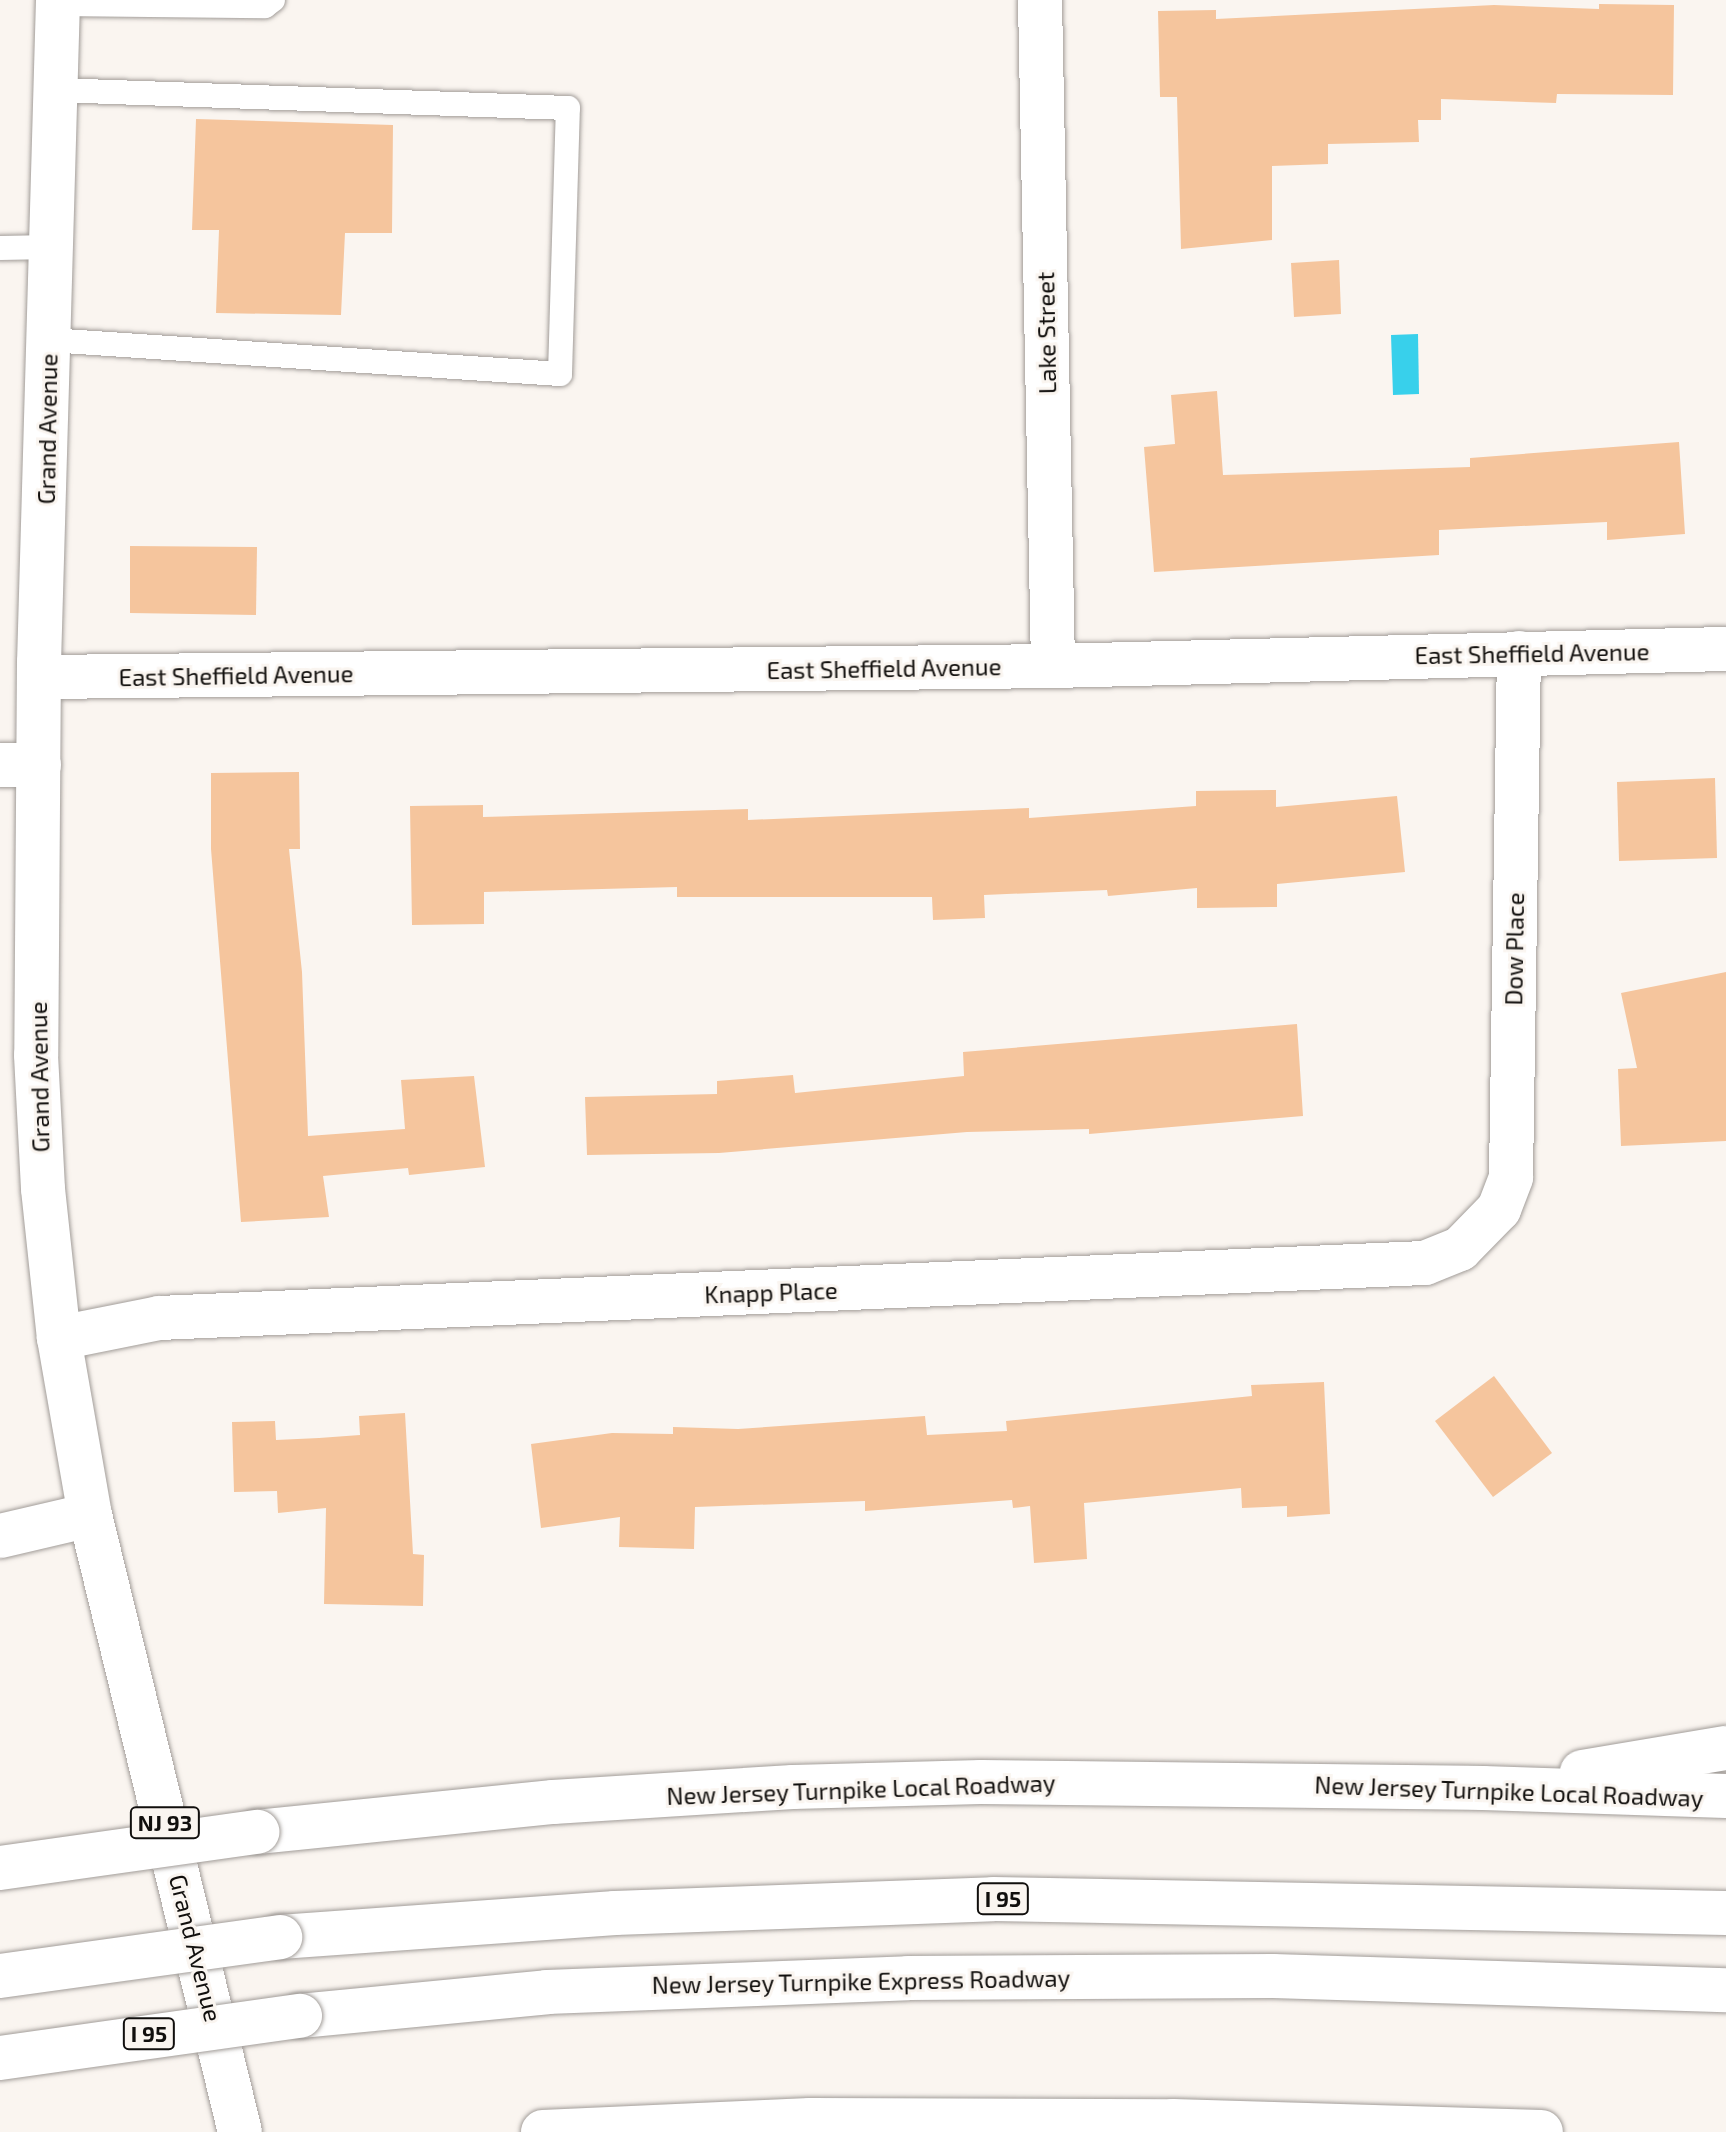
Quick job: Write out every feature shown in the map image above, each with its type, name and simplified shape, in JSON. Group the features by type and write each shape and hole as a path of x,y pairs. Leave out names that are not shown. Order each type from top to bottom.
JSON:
{"main road":[{"name":"Lake Street","path":"1040,0 1053,666"},
{"name":"Grand Avenue","path":"58,2 41,677 19,765 37,1119 59,1338 90,1515 240,2132"},
{"name":"East Sheffield Avenue","path":"41,677 1053,666 1726,649"},
{"name":"Dow Place","path":"1477,1236 1499,1209 1511,1177 1519,653"},
{"name":"Knapp Place","path":"59,1338 159,1318 1425,1263 1477,1236"},
{"path":"0,1536 90,1515"},
{"path":"1483,1788 1726,1748"},
{"name":"New Jersey Turnpike Local Roadway","path":"0,1868 257,1832 553,1802 793,1787 1108,1782 1483,1788 1726,1796"},
{"name":"I 95","path":"0,1976 280,1937 570,1916 993,1899 1726,1913"},
{"name":"New Jersey Turnpike Express Roadway","path":"0,2058 300,2016 547,1992 908,1978 1273,1976 1726,1990"},
{"path":"543,2132 810,2120 1173,2121 1541,2132"}],"lane":[{"path":"58,2 265,6 273,0"},
{"path":"49,340 560,374 568,108 55,90"},
{"path":"0,248 51,247"}],"water":[{"path":"1418,334 1419,394 1393,395 1391,335"}],"building":[{"path":"1599,4 1674,5 1673,95 1557,94 1556,103 1441,99 1441,120 1418,120 1419,142 1328,144 1328,164 1272,166 1272,240 1181,249 1177,97 1160,97 1158,11 1216,10 1216,19 1494,5 1599,9"},
{"path":"196,119 393,125 392,233 345,233 341,315 216,313 219,230 192,230"},
{"path":"1339,260 1341,314 1294,317 1291,263"},
{"path":"1217,391 1223,475 1470,467 1470,458 1679,442 1685,534 1607,540 1607,522 1439,530 1439,555 1154,572 1144,447 1175,444 1171,395"},
{"path":"130,546 257,547 256,615 130,613"},
{"path":"299,772 300,849 289,849 302,972 308,1136 405,1129 401,1080 474,1076 485,1167 409,1175 408,1168 323,1176 329,1217 241,1222 211,849 211,773"},
{"path":"1715,778 1717,858 1619,861 1617,782"},
{"path":"1276,790 1276,807 1397,796 1405,872 1277,884 1277,907 1197,908 1197,888 1108,896 1107,890 984,895 985,918 933,920 932,897 677,897 677,887 484,892 484,924 412,925 410,806 483,805 483,817 748,809 748,820 1029,808 1029,818 1196,806 1196,791"},
{"path":"1726,972 1726,1141 1621,1146 1618,1069 1637,1068 1621,993"},
{"path":"1297,1024 1303,1116 1089,1134 1089,1129 967,1132 719,1153 587,1155 585,1097 717,1094 717,1081 793,1075 795,1093 964,1076 963,1052"},
{"path":"1494,1376 1552,1453 1493,1497 1435,1421"},
{"path":"1324,1382 1330,1514 1287,1517 1287,1506 1242,1508 1241,1488 1084,1503 1087,1559 1034,1563 1030,1506 1013,1508 1012,1500 865,1511 865,1501 695,1507 694,1549 619,1547 620,1517 541,1528 531,1444 612,1433 673,1434 673,1427 738,1429 925,1416 927,1435 1007,1431 1006,1421 1252,1396 1251,1385"},
{"path":"405,1413 413,1554 424,1555 423,1606 324,1604 326,1508 278,1513 277,1491 234,1492 232,1422 275,1421 276,1440 319,1438 360,1435 359,1416"}]}
